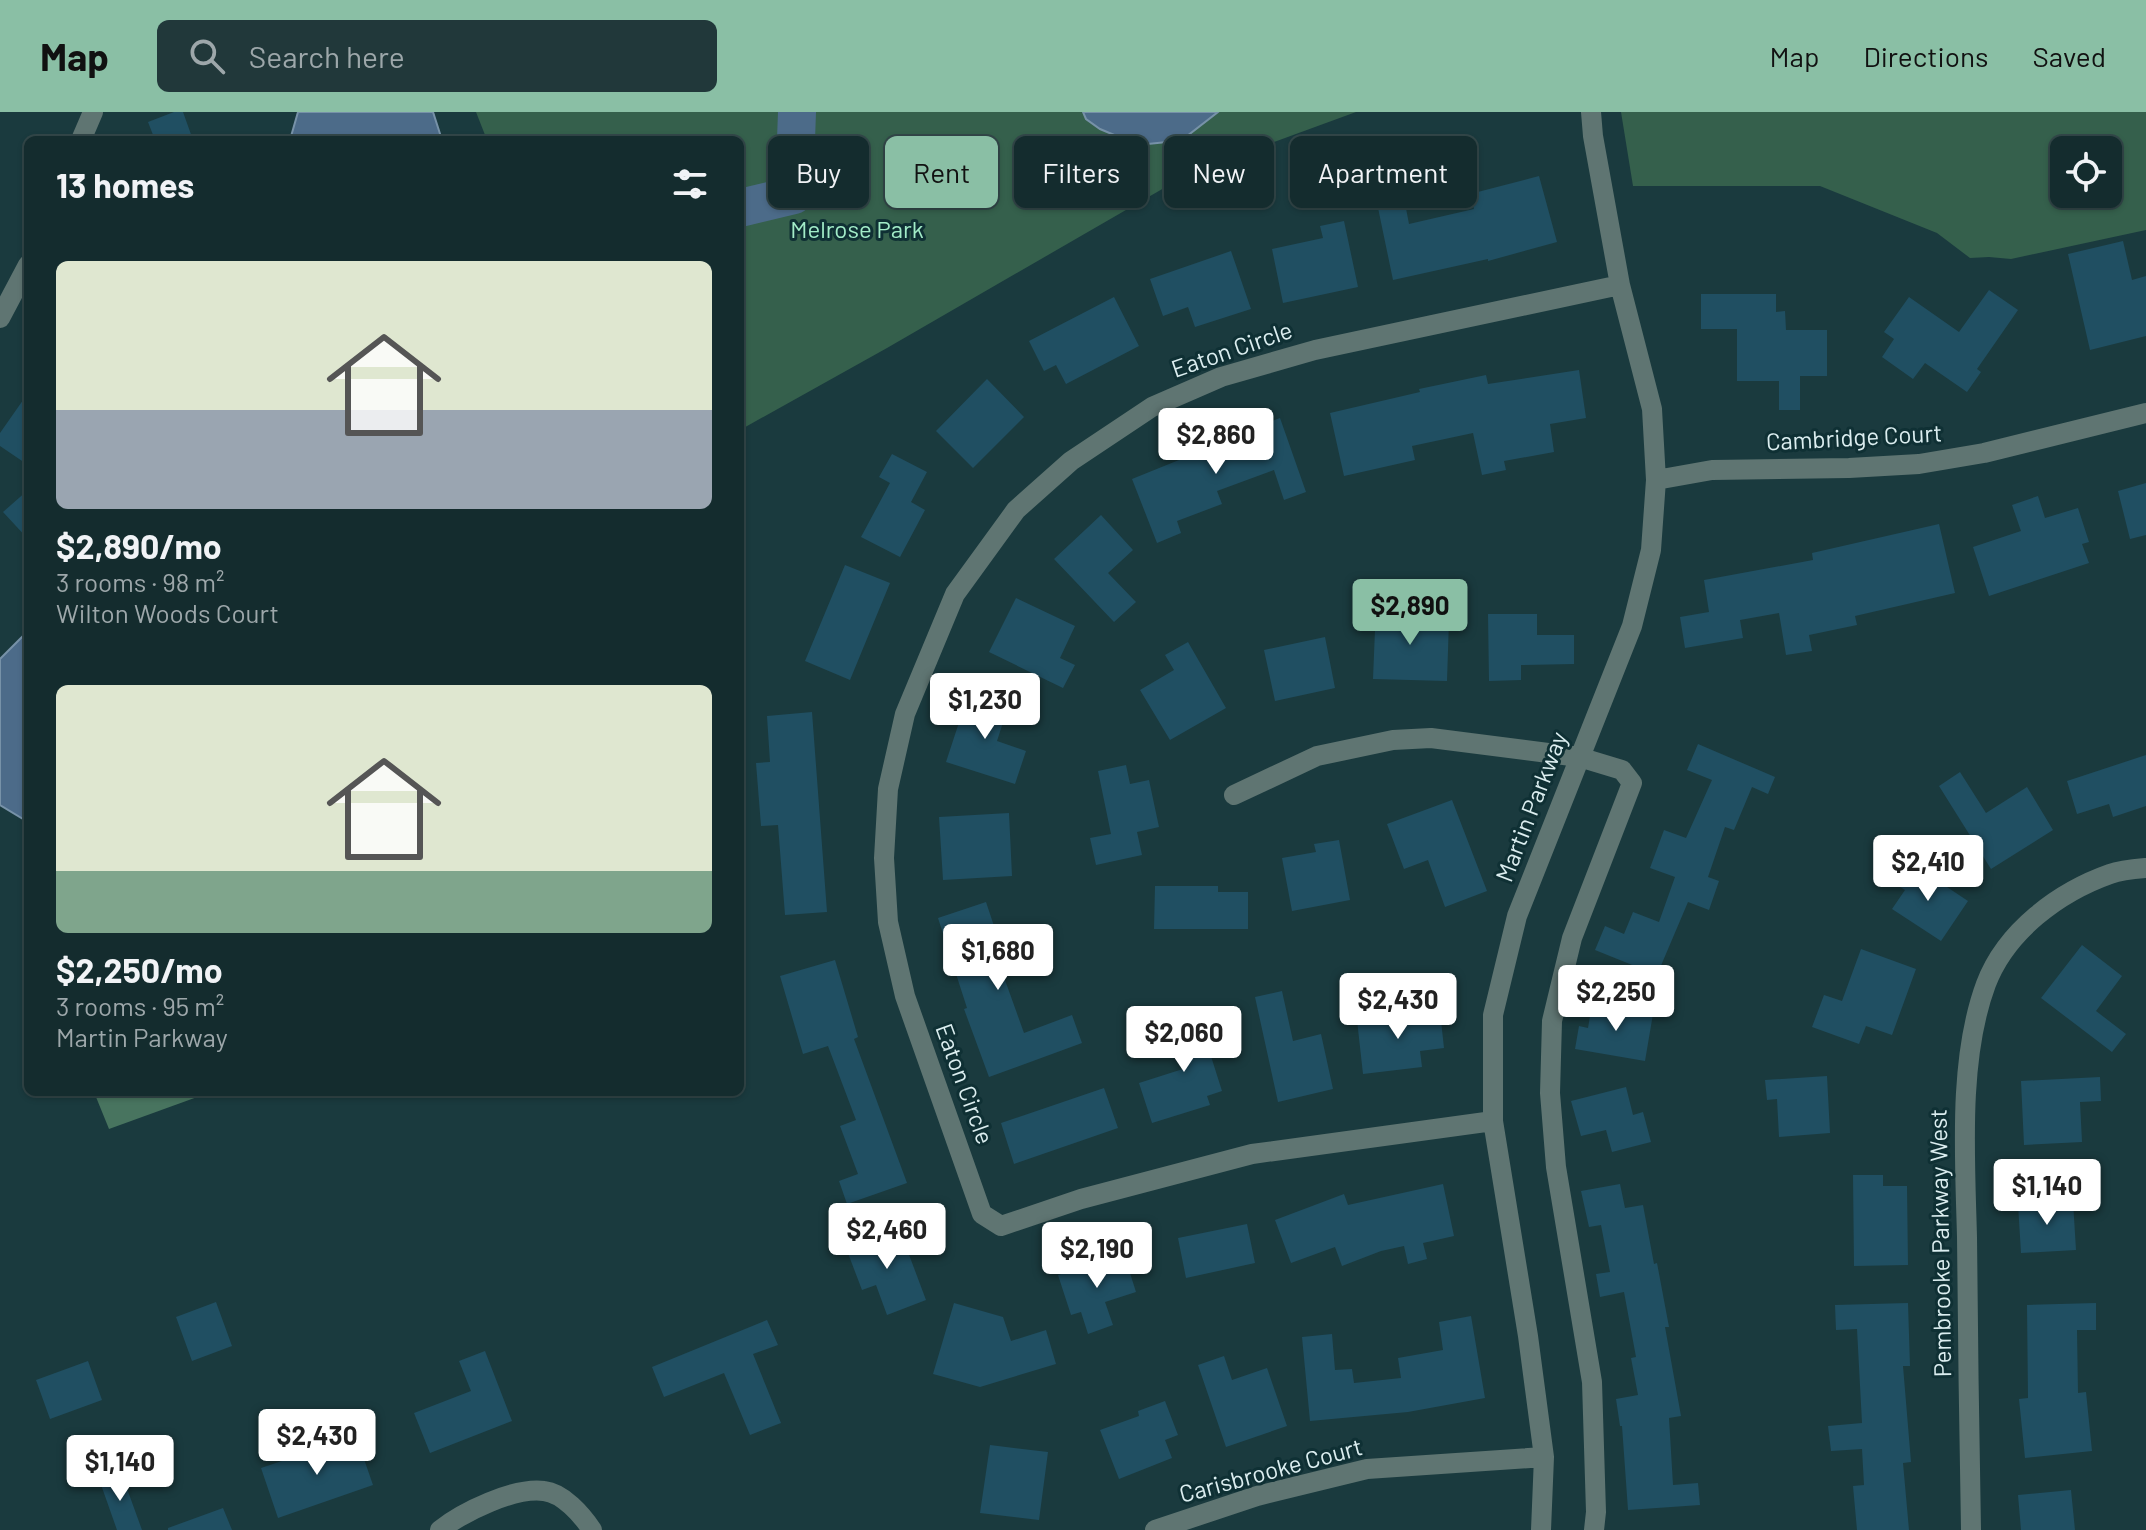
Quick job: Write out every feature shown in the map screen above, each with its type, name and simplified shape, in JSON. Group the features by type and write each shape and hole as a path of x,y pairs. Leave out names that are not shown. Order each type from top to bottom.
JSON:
{"street":[{"path":"83,136 93,112"},
{"name":"Martin Parkway","path":"1541,1530 1544,1457 1493,1121 1493,1015 1517,916 1632,626 1651,550 1656,480 1652,409 1620,285 1591,112"},
{"path":"0,318 24,273"},
{"name":"Eaton Circle","path":"1493,1121 1252,1154 1081,1199 1001,1226 982,1214 905,996 888,922 884,858 888,789 905,714 955,594 1016,510 1071,461 1152,407 1221,377 1315,350 1620,285"},
{"name":"Cambridge Court","path":"1656,480 1712,470 1919,464 1984,453 2146,413"},
{"path":"1234,795 1317,756 1393,740 1431,738 1579,757 1622,770 1632,783 1572,938 1552,1021 1550,1093 1556,1167 1592,1382 1594,1530"},
{"name":"Pembrooke Parkway West","path":"1971,1530 1965,1104 1974,1024 1986,982 1998,960 2031,920 2063,895 2112,872 2146,868"},
{"name":"Carisbrooke Court","path":"1155,1530 1257,1496 1367,1469 1544,1457"},
{"path":"440,1530 487,1502 545,1491 564,1500 592,1530"}],"green space":[{"name":"Melrose Park","path":"476,112 1356,112 1274,142 1274,136 1164,136 1164,188 1148,197 1148,136 1014,136 1014,208 1129,208 744,428 744,136 485,136"},
{"path":"1621,112 2146,112 2146,230 2011,259 1970,258 1937,233 1820,186 1633,186"},
{"path":"96,1096 200,1096 109,1129"}],"water":[{"path":"298,112 433,112 441,136 291,136"},
{"path":"1083,112 1218,112 1187,136 1164,136 1164,142 1148,144 1148,136 1117,136 1086,119"},
{"path":"24,635 24,820 0,805 0,659"}],"building":[{"path":"174,112 183,112 192,136 153,136 148,122"},
{"path":"1539,176 1557,242 1488,261 1393,280 1378,208 1406,208 1409,224 1477,208 1477,192"},
{"path":"1344,221 1358,287 1283,303 1272,249 1323,238 1320,226"},
{"path":"2123,241 2132,280 2146,276 2146,336 2090,350 2068,254"},
{"path":"1231,251 1251,309 1195,327 1188,307 1163,316 1150,279"},
{"path":"1989,290 2018,310 1977,369 1981,372 1967,392 1925,363 1913,379 1882,357 1894,339 1884,332 1909,297 1959,332"},
{"path":"1701,294 1776,294 1776,312 1785,311 1786,330 1827,330 1827,376 1800,376 1800,410 1779,410 1779,381 1737,381 1737,329 1701,329"},
{"path":"1114,297 1139,346 1066,384 1056,365 1044,371 1029,341"},
{"path":"1579,370 1586,418 1550,424 1554,452 1504,461 1506,470 1482,475 1473,433 1412,446 1415,460 1344,476 1330,413 1486,375 1488,384"},
{"path":"987,379 1024,417 973,468 936,431"},
{"path":"24,399 24,462 0,446 0,433"},
{"path":"1280,418 1306,492 1284,500 1274,470 1217,491 1222,504 1177,521 1181,533 1157,543 1132,479 1221,443 1220,440"},
{"path":"892,454 927,472 911,502 925,510 900,557 861,537 890,483 879,477"},
{"path":"2146,483 2146,535 2130,539 2118,491"},
{"path":"24,494 24,535 3,512"},
{"path":"2038,496 2045,518 2078,508 2089,542 2082,544 2089,563 1989,596 1973,547 2021,531 2012,505"},
{"path":"1101,515 1133,550 1108,573 1136,602 1114,622 1054,559"},
{"path":"1939,524 1955,593 1855,616 1857,625 1809,635 1812,651 1786,655 1779,613 1740,620 1743,638 1685,648 1680,617 1709,612 1704,580 1813,560 1812,553"},
{"path":"845,565 890,583 850,680 805,661"},
{"path":"1016,598 1075,626 1060,658 1075,665 1063,688 989,652"},
{"path":"1376,605 1404,605 1404,618 1449,620 1447,681 1373,679"},
{"path":"1488,614 1537,614 1537,635 1574,635 1574,664 1521,665 1521,680 1489,681"},
{"path":"1325,637 1335,688 1275,701 1264,650"},
{"path":"1188,642 1226,708 1170,740 1140,690 1174,670 1165,655"},
{"path":"969,692 1009,704 997,741 1026,751 1015,784 946,762"},
{"path":"812,712 827,912 785,915 778,825 761,826 756,763 770,762 767,716"},
{"path":"1698,744 1775,777 1768,794 1752,787 1734,830 1725,827 1708,877 1719,881 1709,910 1688,902 1657,975 1595,950 1605,926 1624,934 1633,912 1659,922 1675,877 1650,868 1664,830 1686,838 1712,780 1687,770"},
{"path":"2146,755 2146,806 2113,817 2109,804 2077,814 2067,781"},
{"path":"1126,765 1130,784 1149,780 1159,827 1137,832 1142,855 1096,865 1090,838 1111,834 1098,771"},
{"path":"1960,772 1986,813 2027,787 2053,830 1991,869 1939,786"},
{"path":"1452,800 1487,891 1445,907 1428,860 1404,869 1387,824"},
{"path":"1009,813 1012,876 943,880 939,817"},
{"path":"1339,840 1350,900 1292,911 1282,858 1316,852 1314,844"},
{"path":"1911,863 1968,901 1941,941 1892,909 1905,890 1897,885"},
{"path":"1155,886 1218,886 1218,892 1248,892 1248,929 1154,929"},
{"path":"986,902 999,941 1034,930 1042,956 1001,969 1024,1033 1072,1015 1082,1043 989,1077 964,1009 967,1008 938,918"},
{"path":"2082,945 2122,976 2096,1011 2126,1034 2112,1052 2041,998"},
{"path":"1861,949 1916,969 1892,1035 1866,1026 1859,1044 1812,1027 1824,995 1842,1001"},
{"path":"835,960 858,1037 854,1039 907,1183 847,1204 839,1181 858,1174 840,1126 856,1120 828,1046 803,1054 780,976"},
{"path":"1282,991 1293,1041 1321,1034 1333,1089 1278,1102 1255,997"},
{"path":"1592,1004 1653,1014 1645,1061 1575,1049 1579,1026 1588,1028"},
{"path":"1196,1009 1222,1091 1207,1096 1210,1105 1152,1123 1139,1083 1186,1068 1170,1018"},
{"path":"1440,1011 1444,1048 1420,1051 1422,1067 1363,1074 1357,1020"},
{"path":"1827,1076 1830,1133 1779,1137 1777,1099 1767,1100 1765,1080"},
{"path":"2100,1077 2101,1101 2080,1102 2082,1142 2024,1145 2021,1081"},
{"path":"1626,1087 1633,1115 1643,1112 1651,1142 1612,1152 1606,1130 1581,1136 1571,1101"},
{"path":"1104,1088 1118,1128 1014,1164 1001,1123"},
{"path":"1853,1175 1883,1175 1883,1186 1907,1186 1908,1265 1854,1266"},
{"path":"1443,1184 1454,1236 1423,1243 1427,1259 1408,1264 1404,1246 1342,1266 1335,1247 1291,1263 1275,1220 1344,1194 1348,1205"},
{"path":"1620,1184 1625,1208 1643,1205 1669,1327 1665,1327 1681,1416 1669,1418 1673,1485 1698,1483 1700,1505 1628,1510 1622,1426 1616,1399 1638,1395 1631,1358 1636,1357 1624,1292 1600,1297 1596,1274 1610,1272 1601,1225 1589,1227 1581,1191"},
{"path":"2073,1201 2076,1250 2021,1253 2018,1204"},
{"path":"1247,1224 1255,1263 1186,1278 1178,1238"},
{"path":"899,1228 926,1300 887,1315 876,1285 862,1290 846,1248"},
{"path":"1124,1254 1136,1292 1105,1302 1113,1325 1088,1334 1081,1312 1071,1315 1058,1275"},
{"path":"216,1302 232,1346 192,1361 176,1317"},
{"path":"954,1303 1003,1317 1011,1341 1046,1330 1056,1364 980,1387 933,1374"},
{"path":"1908,1303 1910,1366 1903,1366 1911,1462 1903,1463 1909,1530 1857,1530 1853,1486 1864,1485 1862,1449 1831,1451 1828,1426 1862,1423 1857,1329 1836,1330 1835,1305"},
{"path":"2096,1303 2096,1330 2077,1330 2078,1393 2086,1392 2092,1451 2025,1458 2019,1399 2028,1398 2027,1305"},
{"path":"1471,1316 1485,1398 1408,1412 1310,1421 1302,1337 1332,1334 1335,1370 1352,1369 1354,1383 1401,1378 1398,1358 1443,1350 1439,1322"},
{"path":"767,1320 778,1345 753,1354 781,1423 750,1435 724,1373 664,1397 652,1367"},
{"path":"485,1351 512,1421 430,1453 414,1413 471,1391 459,1361"},
{"path":"1224,1356 1232,1380 1267,1368 1287,1426 1226,1447 1198,1365"},
{"path":"88,1361 102,1400 50,1419 36,1380"},
{"path":"1165,1401 1178,1435 1165,1440 1172,1458 1119,1479 1100,1430 1139,1416 1138,1411"},
{"path":"356,1436 373,1485 278,1518 261,1468"},
{"path":"990,1445 1048,1452 1039,1520 980,1513"},
{"path":"121,1472 142,1530 117,1530 99,1479"},
{"path":"2071,1490 2075,1530 2021,1530 2018,1495"},
{"path":"223,1508 232,1530 168,1530 168,1528"}],"waterway":[{"path":"744,207 794,195 797,112"}]}
